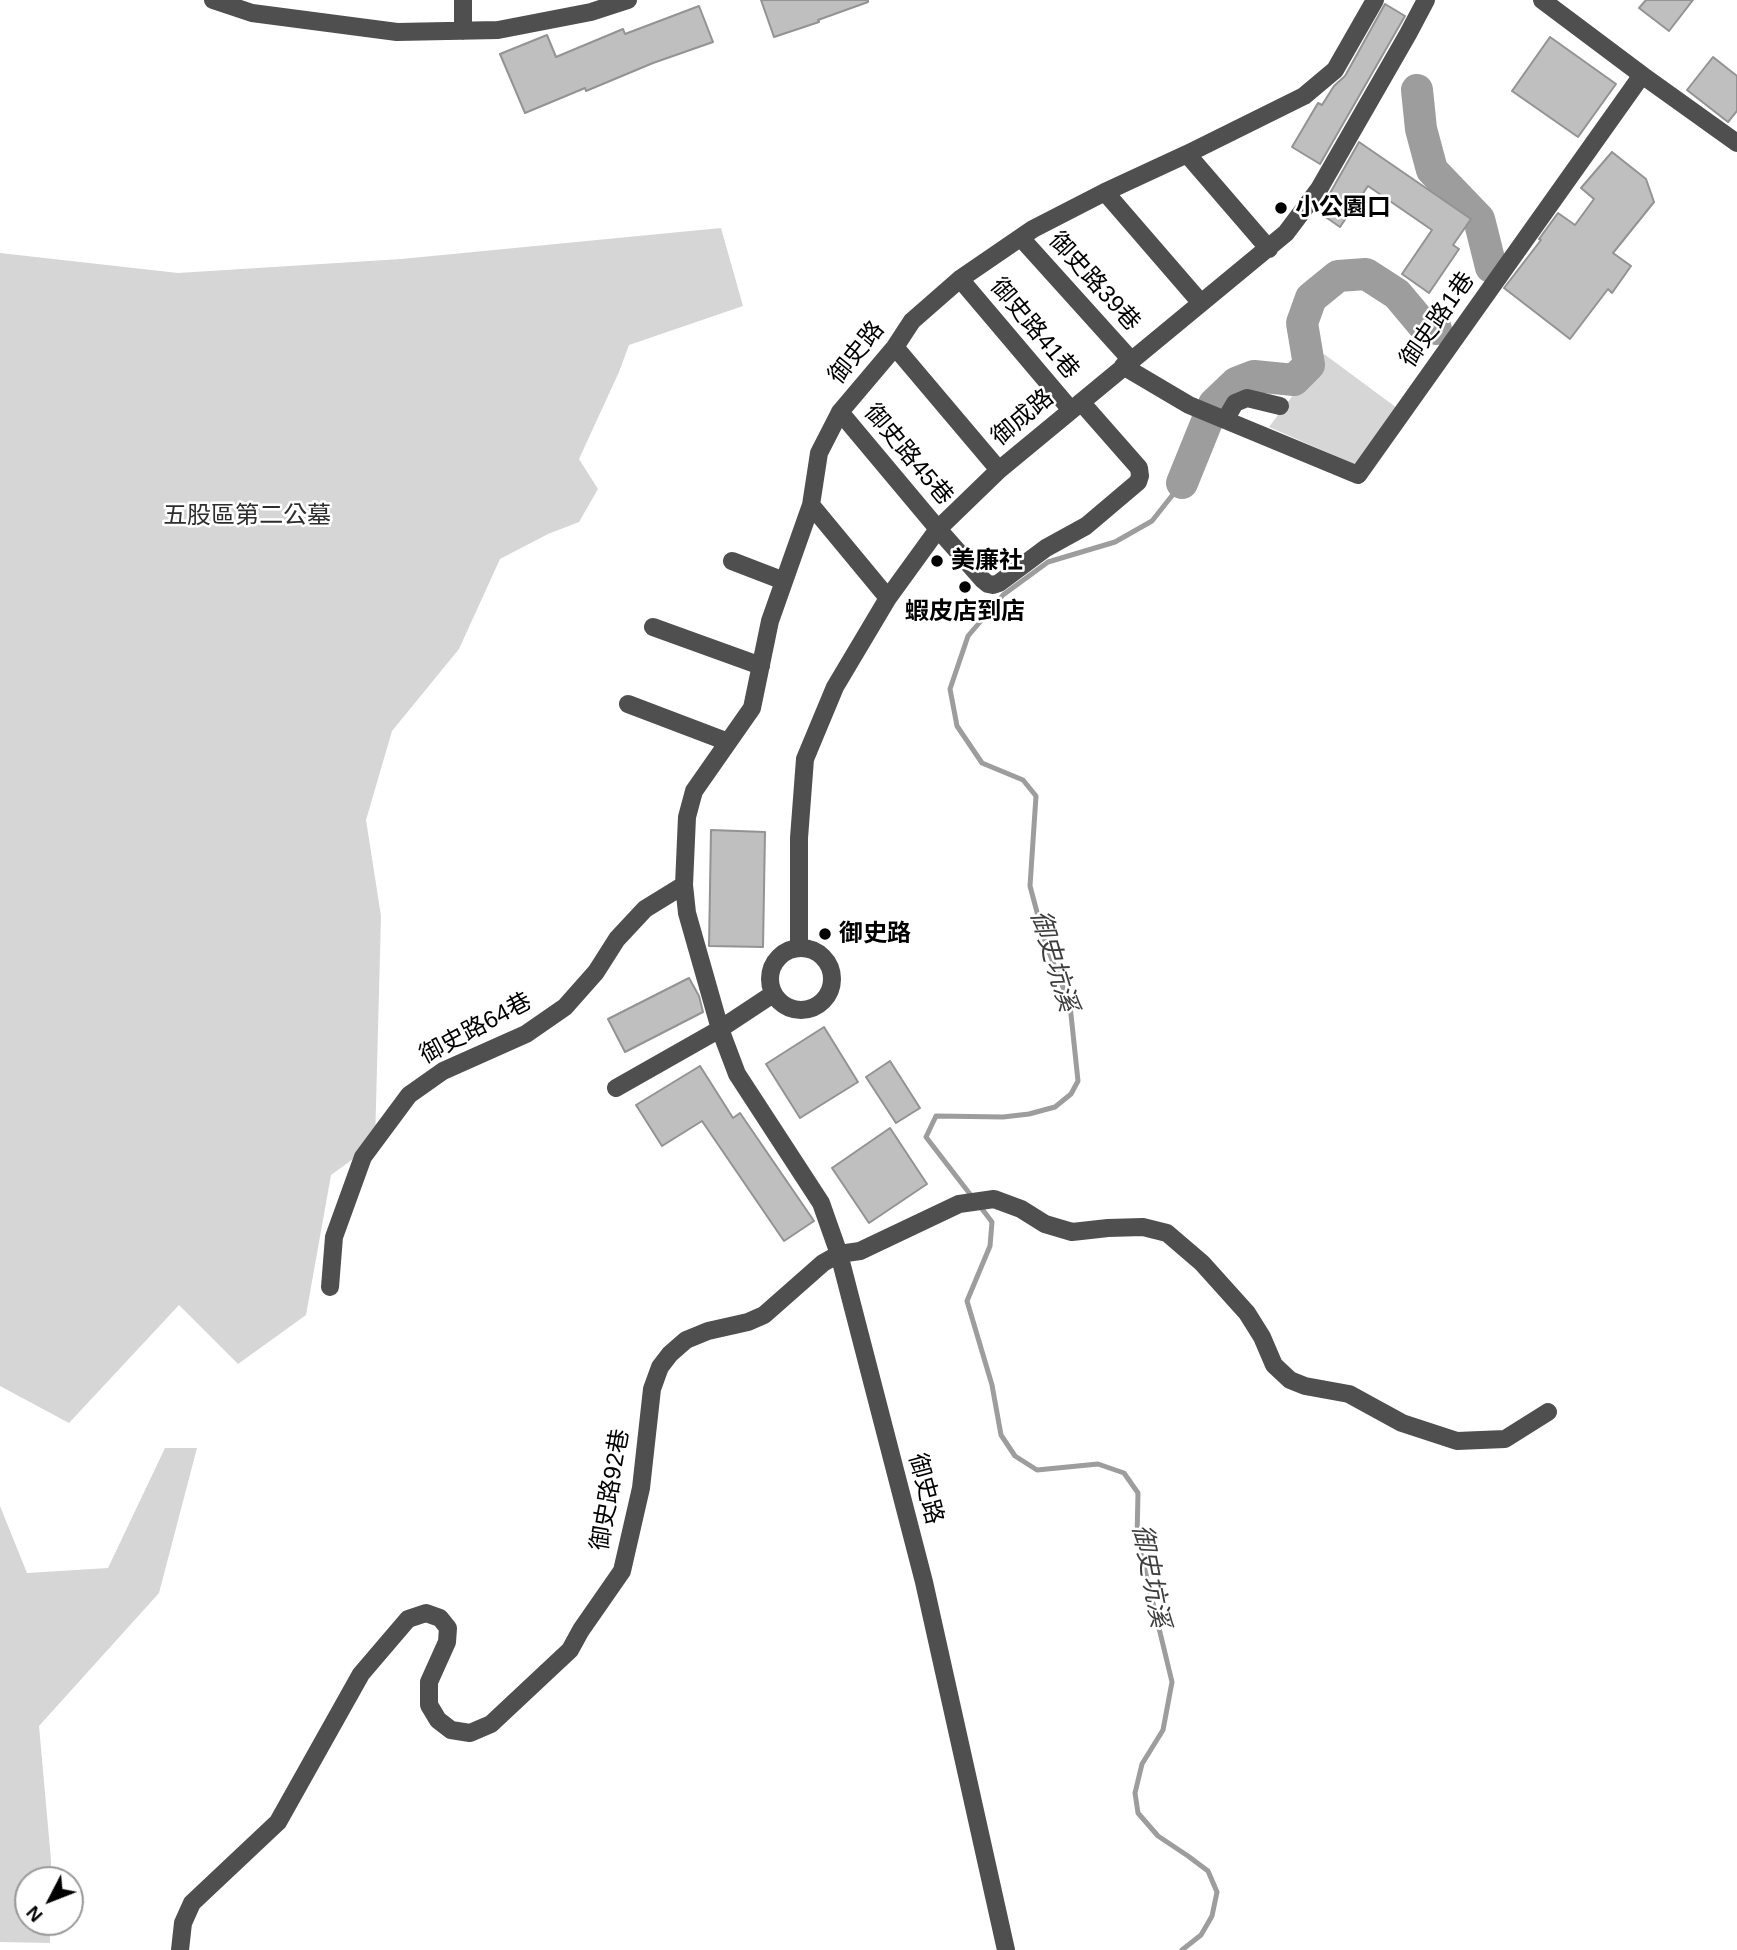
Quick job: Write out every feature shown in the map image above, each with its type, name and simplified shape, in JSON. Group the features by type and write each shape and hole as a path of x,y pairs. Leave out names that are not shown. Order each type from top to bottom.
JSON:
{"street":[{"path":"213,0 252,13 397,32 498,30 589,6 628,0"},
{"path":"463,0 463,31"},
{"name":"御史路","path":"1006,1950 924,1582 839,1254 821,1203 737,1074 720,1029 687,913 684,885 687,817 694,791 752,708 770,621 811,505 819,453 840,412 895,347 912,321 960,279 1033,229 1304,96 1335,70 1375,0"},
{"name":"御成路","path":"799,948 799,838 805,759 835,687 888,598 938,528 999,470 1286,233 1319,189 1426,0"},
{"path":"1542,0 1737,143"},
{"name":"御史路1巷","path":"1224,420 1358,475 1642,75"},
{"path":"1186,154 1269,249"},
{"path":"1105,192 1201,303"},
{"name":"御史路39巷","path":"1021,237 1127,363 1189,405 1224,420"},
{"name":"御史路41巷","path":"938,528 984,580 993,585 1046,548 1086,526 1138,482 1140,476 1139,468 1076,406 960,279"},
{"path":"895,347 999,470"},
{"path":"1224,420 1235,403 1247,398 1280,405"},
{"name":"御史路45巷","path":"840,412 938,528"},
{"path":"811,505 888,598"},
{"path":"732,561 784,581"},
{"path":"653,626 761,666"},
{"path":"628,704 728,742"},
{"name":"御史路64巷","path":"330,1287 334,1237 363,1157 409,1095 443,1070 526,1034 565,1007 596,972 617,939 645,909 684,885"},
{"path":"799,948 817,952 829,965 832,982 830,991 819,1005 802,1010 785,1005 773,993 771,985 772,968 783,954 799,948"},
{"path":"616,1088 720,1029 773,993"},
{"path":"839,1254 860,1251 959,1204 994,1199 1021,1209 1045,1224 1072,1232 1143,1227 1167,1233 1202,1264 1247,1313 1275,1366 1290,1380 1306,1386 1349,1394 1402,1423 1457,1441 1505,1439 1548,1412"},
{"name":"御史路92巷","path":"180,1950 183,1923 192,1903 278,1822 361,1674 408,1619 426,1614 440,1618 448,1628 447,1642 429,1682 429,1705 438,1720 451,1730 470,1733 491,1724 570,1650 622,1571 641,1488 652,1389 660,1367 686,1340 765,1315 823,1263 839,1254"}],"green space":[{"name":"五股區第二公墓","path":"721,228 743,306 629,345 579,459 598,489 579,522 548,534 500,559 459,649 392,731 366,820 381,916 375,1143 331,1175 306,1315 238,1364 179,1305 69,1423 0,1386 0,253 178,273 401,259"},
{"path":"1324,354 1397,408 1356,465 1269,427"},
{"path":"165,1448 197,1448 159,1593 39,1726 51,1866 14,1866 14,1936 50,1936 50,1943 0,1942 0,1506 27,1573 108,1568"}],"building":[{"path":"761,0 868,0 868,2 774,37"},
{"path":"1646,0 1693,0 1669,31 1639,8"},
{"path":"1385,4 1405,16 1320,164 1292,147 1318,103 1322,105 1334,86 1345,76"},
{"path":"699,6 713,42 586,91 585,88 525,113 500,54 547,35 556,57 623,29 625,34"},
{"path":"1550,37 1616,84 1578,137 1512,91"},
{"path":"1713,57 1737,76 1737,111 1728,122 1687,90"},
{"path":"1359,142 1471,219 1453,245 1459,249 1429,293 1402,274 1432,230 1368,186 1340,227 1317,211"},
{"path":"1612,152 1646,179 1654,202 1613,253 1631,266 1612,293 1608,289 1570,339 1504,288 1558,213 1575,225 1594,199 1581,188"},
{"path":"711,830 765,832 763,947 709,946"},
{"path":"689,978 699,996 703,1012 625,1052 608,1019"},
{"path":"824,1027 858,1082 800,1118 766,1064"},
{"path":"890,1061 920,1108 896,1123 866,1077"},
{"path":"700,1066 733,1118 740,1113 814,1221 784,1241 702,1121 662,1146 636,1105"},
{"path":"890,1128 927,1184 869,1223 832,1168"}],"waterway":[{"name":"御史坑溪","path":"1417,90 1421,129 1432,170 1479,219 1491,267"},
{"name":"御史坑溪","path":"1182,483 1214,404 1236,383 1254,376 1294,380 1309,365 1302,323 1311,298 1338,276 1366,274 1397,294 1423,325 1436,329"},
{"name":"御史坑溪","path":"973,1198 926,1137 936,1116 1003,1117 1029,1114 1055,1107 1071,1094 1078,1081 1070,1005 1045,942 1030,886 1036,796 1023,780 982,763 957,726 950,689 968,636 1003,595 1048,562 1115,542 1152,521 1182,483"},
{"name":"御史坑溪","path":"979,1205 992,1222 990,1246 967,1301 992,1385 1001,1435 1015,1456 1037,1470 1098,1464 1124,1473 1138,1493 1137,1537 1172,1682 1163,1730 1142,1764 1135,1793 1138,1813 1158,1836 1208,1871 1217,1892 1212,1916 1201,1935 1182,1950"}],"place":[{"name":"小公園口","path":"1281,208"},
{"name":"美廉社","path":"937,561"},
{"name":"蝦皮店到店","path":"965,587"},
{"name":"御史路","path":"825,934"}]}
